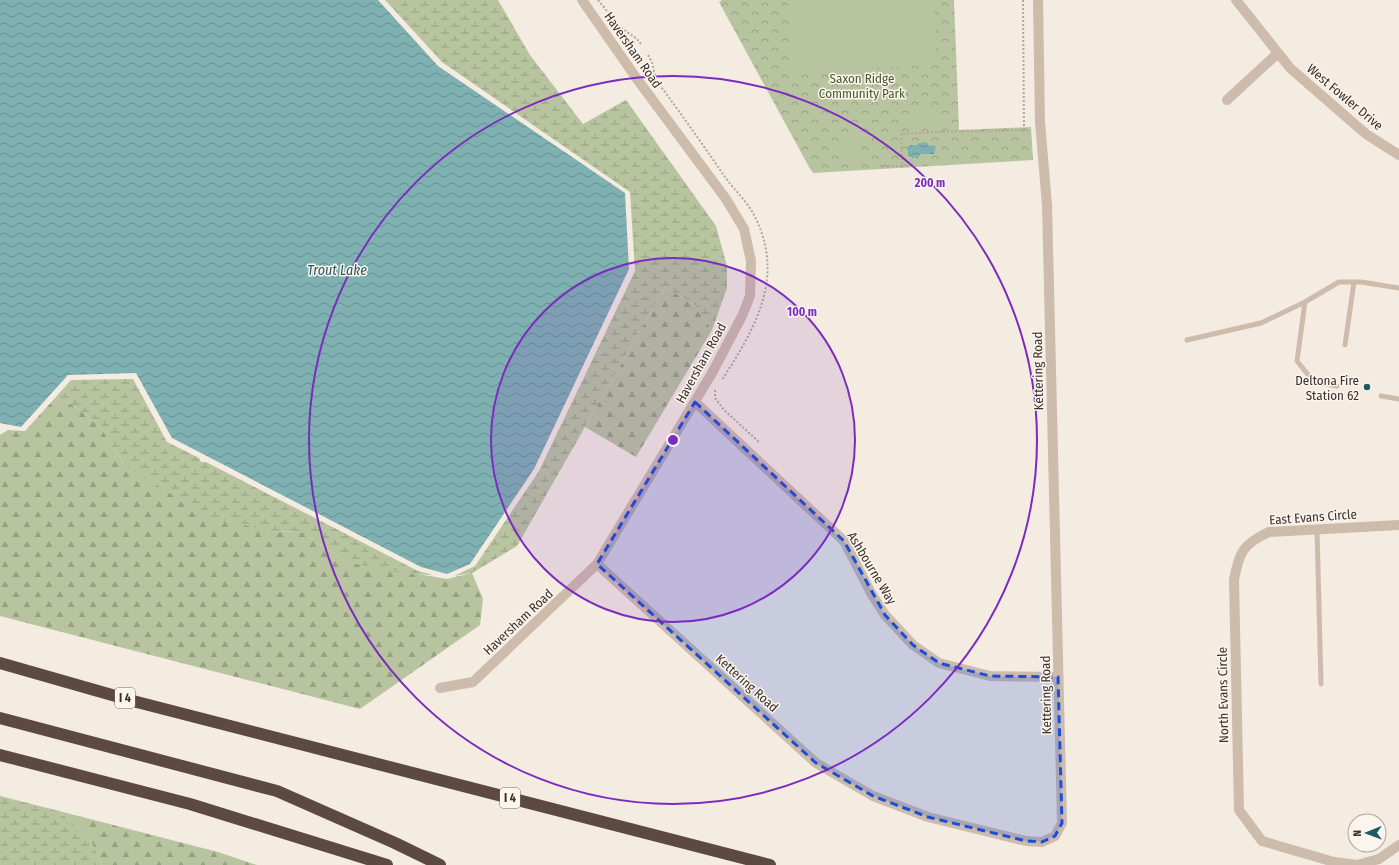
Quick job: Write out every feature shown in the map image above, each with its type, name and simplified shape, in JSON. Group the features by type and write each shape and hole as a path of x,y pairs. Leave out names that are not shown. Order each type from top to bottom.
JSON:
{"highway":[{"name":"I 4","path":"0,664 133,701 770,865"},
{"path":"0,718 277,791 395,843 440,865"},
{"path":"0,755 190,804 387,865"}],"street":[{"name":"Haversham Road","path":"440,688 473,682 597,564 695,402 739,322 750,296 751,261 749,245 744,229 726,199 637,79 582,0"},
{"name":"Kettering Road","path":"597,564 816,762 873,796 928,816 1026,841 1042,842 1055,836 1062,823 1047,205 1040,122 1038,0"},
{"name":"West Fowler Drive","path":"1236,0 1290,68 1366,134 1399,155"},
{"path":"1227,100 1278,53"},
{"name":"Ashbourne Way","path":"695,402 844,541 871,593 885,615 913,645 939,663 990,676 1058,677"},
{"name":"East Evans Circle","path":"1234,580 1237,562 1243,548 1254,539 1269,532 1399,525"},
{"name":"North Evans Circle","path":"1234,580 1239,810 1262,841 1334,862 1357,865 1379,859 1399,845"}],"lane":[{"path":"1187,340 1261,323 1305,302 1339,282 1354,282 1399,288"},
{"path":"1345,346 1354,282"},
{"path":"1305,302 1297,360 1314,382 1337,386"},
{"path":"1381,396 1399,399"},
{"path":"1318,529 1321,684"}],"path":[{"path":"598,0 620,27 637,39 641,44"},
{"path":"880,166 902,166 901,134 918,132 935,133 955,130 1025,130 1023,0"},
{"path":"648,55 652,62 656,80 726,179 746,203 756,218 763,237 767,252 764,298 756,322 715,390 715,398 724,410 760,443"}],"highlighted area":[{"path":"695,402 844,541 885,615 913,645 939,663 990,676 1058,677 1062,823 1055,836 1042,842 1026,841 928,817 873,796 816,763 597,564"}],"green space":[{"path":"385,0 498,0 530,55 583,124 626,100 716,226 727,266 727,288 712,330 695,305 665,287 517,546 472,573 454,576 475,566 539,471 635,271 630,192 442,62"},
{"name":"Saxon Ridge Community Park","path":"722,0 954,0 959,130 1031,127 1033,160 813,173 719,2"},
{"path":"788,0 934,0 937,65 791,72"},
{"path":"911,107 941,108 941,125 910,124"},
{"path":"839,137 862,137 862,164 839,164"},
{"path":"665,287 695,305 712,330 636,457 585,427"},
{"path":"133,379 167,442 199,458 201,462 206,462 418,571 433,575 407,574 346,562 302,532 268,531 204,515 125,465 98,423 71,404 55,398 71,380"},
{"path":"55,398 71,404 98,423 125,465 268,531 302,532 346,562 447,579 472,573 483,599 480,625 360,709 0,616 0,435 8,430 25,431"},
{"path":"0,796 59,811 89,837 102,865 0,865"},
{"path":"59,811 218,852 257,865 102,865 89,837"}],"water":[{"name":"Trout Lake","path":"0,0 378,0 438,66 625,193 629,269 534,469 470,564 447,574 421,567 172,438 136,373 68,375 21,427 0,423"},
{"path":"927,142 928,145 936,146 934,154 921,154 917,158 908,156 908,147"}],"place":[{"name":"Deltona Fire Station 62","path":"1367,387"}]}
